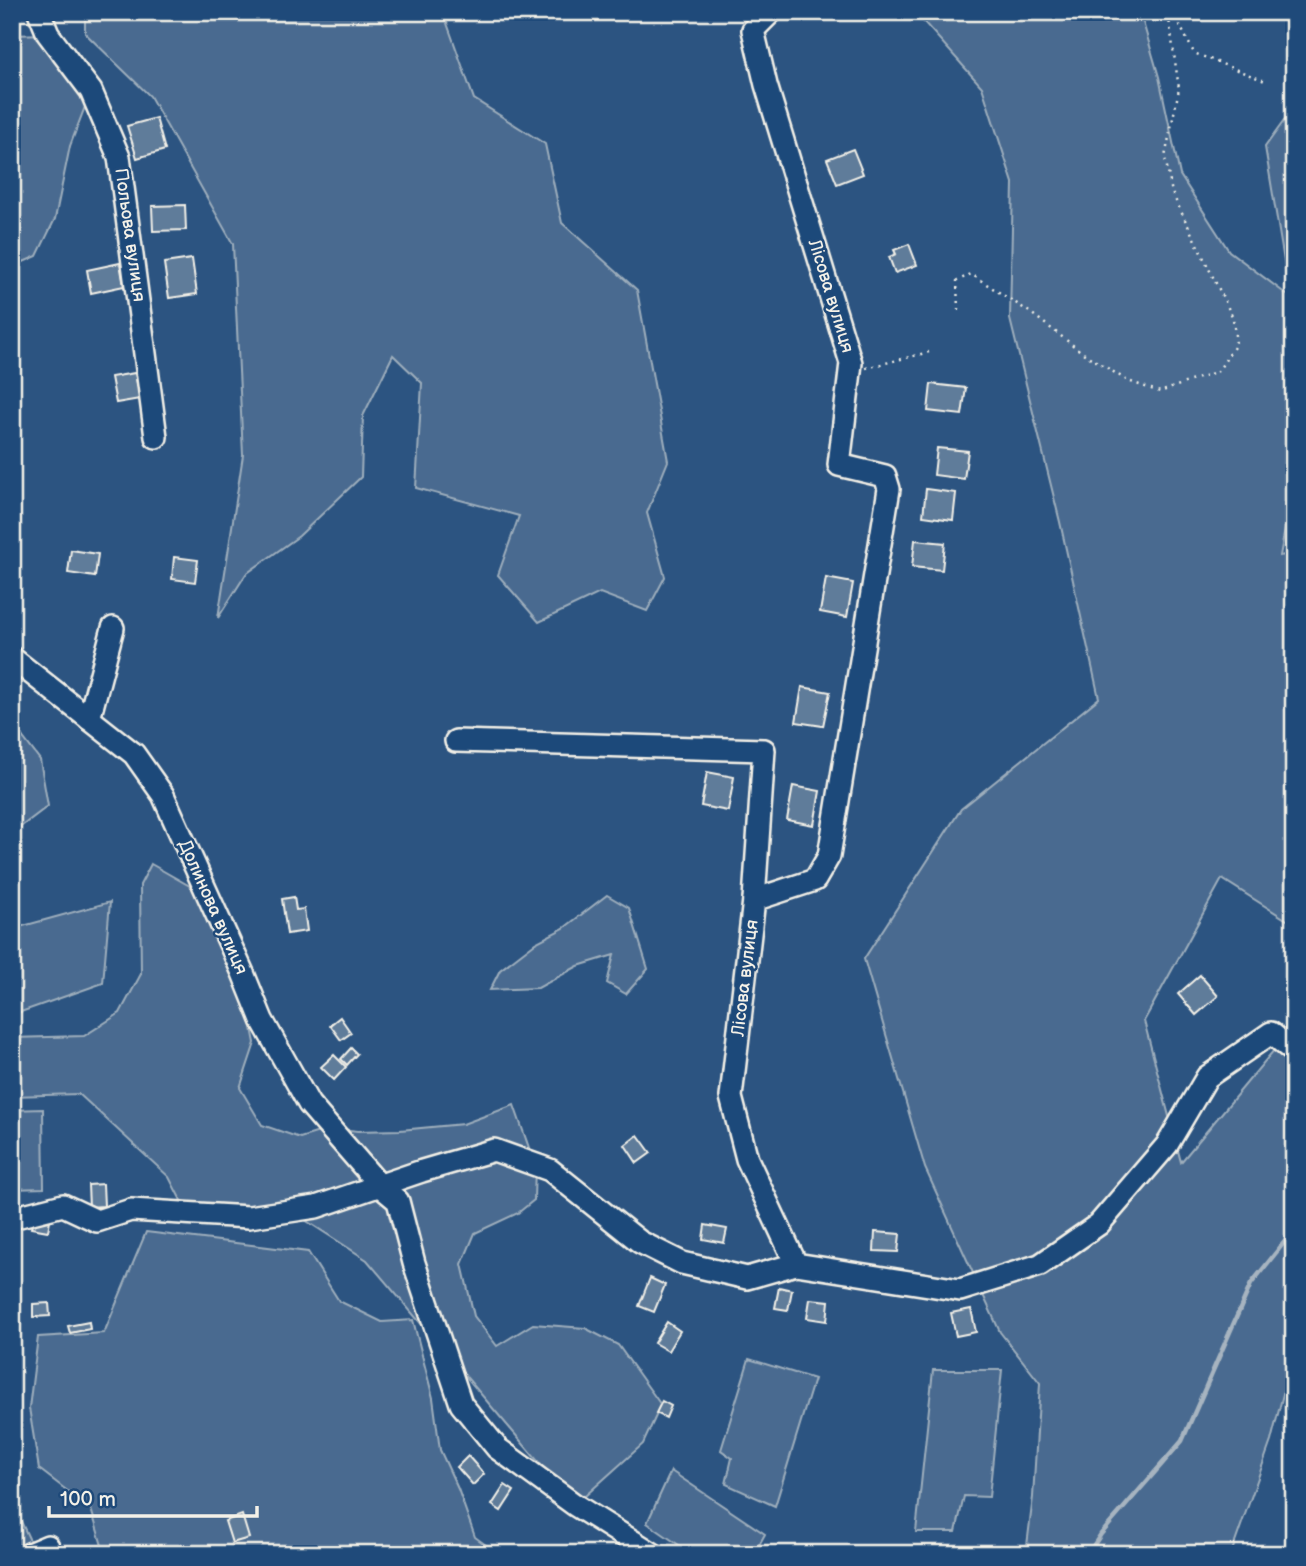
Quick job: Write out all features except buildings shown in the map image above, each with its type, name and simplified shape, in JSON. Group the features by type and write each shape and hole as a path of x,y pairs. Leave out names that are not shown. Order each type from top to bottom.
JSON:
{"street":[{"name":"Польова вулиця","path":"38,12 48,34 91,92 119,157 156,437"},
{"name":"Лісова вулиця","path":"771,12 753,30 766,85 851,363 839,466 886,476 889,489 829,856 815,880 754,900 731,1097 747,1159 796,1264"},
{"path":"89,719 113,628"},
{"name":"Долинова вулиця","path":"12,658 134,754 163,795 262,1020 309,1104 380,1186 398,1200 414,1263 461,1404 497,1448 575,1505 653,1554"},
{"path":"456,741 764,750 754,900"},
{"path":"12,1218 63,1205 97,1221 131,1210 249,1217 316,1207 495,1150 550,1170 640,1242 682,1263 747,1278 796,1264 960,1290 1040,1265 1099,1224 1167,1145 1207,1077 1271,1033 1294,1052"}],"path":[{"path":"958,310 957,281 971,274 1031,313 1083,354 1128,381 1160,392 1218,371 1236,344 1233,318 1172,193 1165,157 1179,89 1168,12"},
{"path":"1173,12 1194,53 1265,81"},
{"path":"850,373 933,351"}],"shaded area":[{"path":"85,12 443,12 474,99 545,144 562,223 637,290 668,461 647,513 665,577 647,611 600,593 539,622 498,575 519,516 416,488 422,383 393,355 363,416 361,477 299,536 246,574 218,618 243,455 233,244 150,96 85,33"},
{"path":"915,12 1140,12 1159,77 1180,175 1229,251 1290,297 1265,147 1294,107 1294,302 1291,300 1294,480 1280,556 1294,553 1294,919 1287,920 1222,879 1144,1021 1181,1162 1279,1044 1294,1052 1294,1351 1271,1441 1231,1554 1026,1554 1033,1497 1040,1383 1000,1332 925,1168 864,959 961,809 1099,698 1060,522 1010,319 1013,183 982,87"},
{"path":"48,34 91,91 70,146 55,219 37,256 12,267 12,35"},
{"path":"12,723 40,760 48,806 19,828 12,824"},
{"path":"151,864 209,897 240,966 255,1043 240,1088 262,1125 300,1138 332,1128 358,1131 400,1130 463,1124 514,1105 535,1165 534,1200 518,1213 475,1233 462,1264 474,1316 497,1346 533,1324 585,1328 618,1345 661,1405 643,1444 575,1505 367,1260 291,1211 188,1214 169,1177 79,1094 12,1096 12,1038 84,1036 120,1013 141,974 140,885"},
{"path":"607,895 629,908 648,969 626,994 607,983 614,955 578,966 538,988 490,990 500,970 535,943 564,928"},
{"path":"110,902 103,983 18,1013 12,996 12,929"},
{"path":"43,1109 44,1188 12,1189 12,1110"},
{"path":"146,1232 308,1252 339,1301 382,1322 413,1320 433,1398 440,1450 458,1489 475,1537 498,1554 92,1554 103,1549 91,1509 39,1469 29,1408 38,1337 104,1333"},
{"path":"749,1359 814,1379 775,1506 726,1484 732,1458 721,1450"},
{"path":"933,1370 1002,1370 989,1497 964,1496 956,1532 916,1532"},
{"path":"671,1471 765,1534 754,1554 692,1554 647,1523"},
{"path":"12,1502 32,1545 12,1554"}],"waterway":[{"path":"1088,1554 1101,1534 1182,1441 1251,1284 1294,1230"}]}
